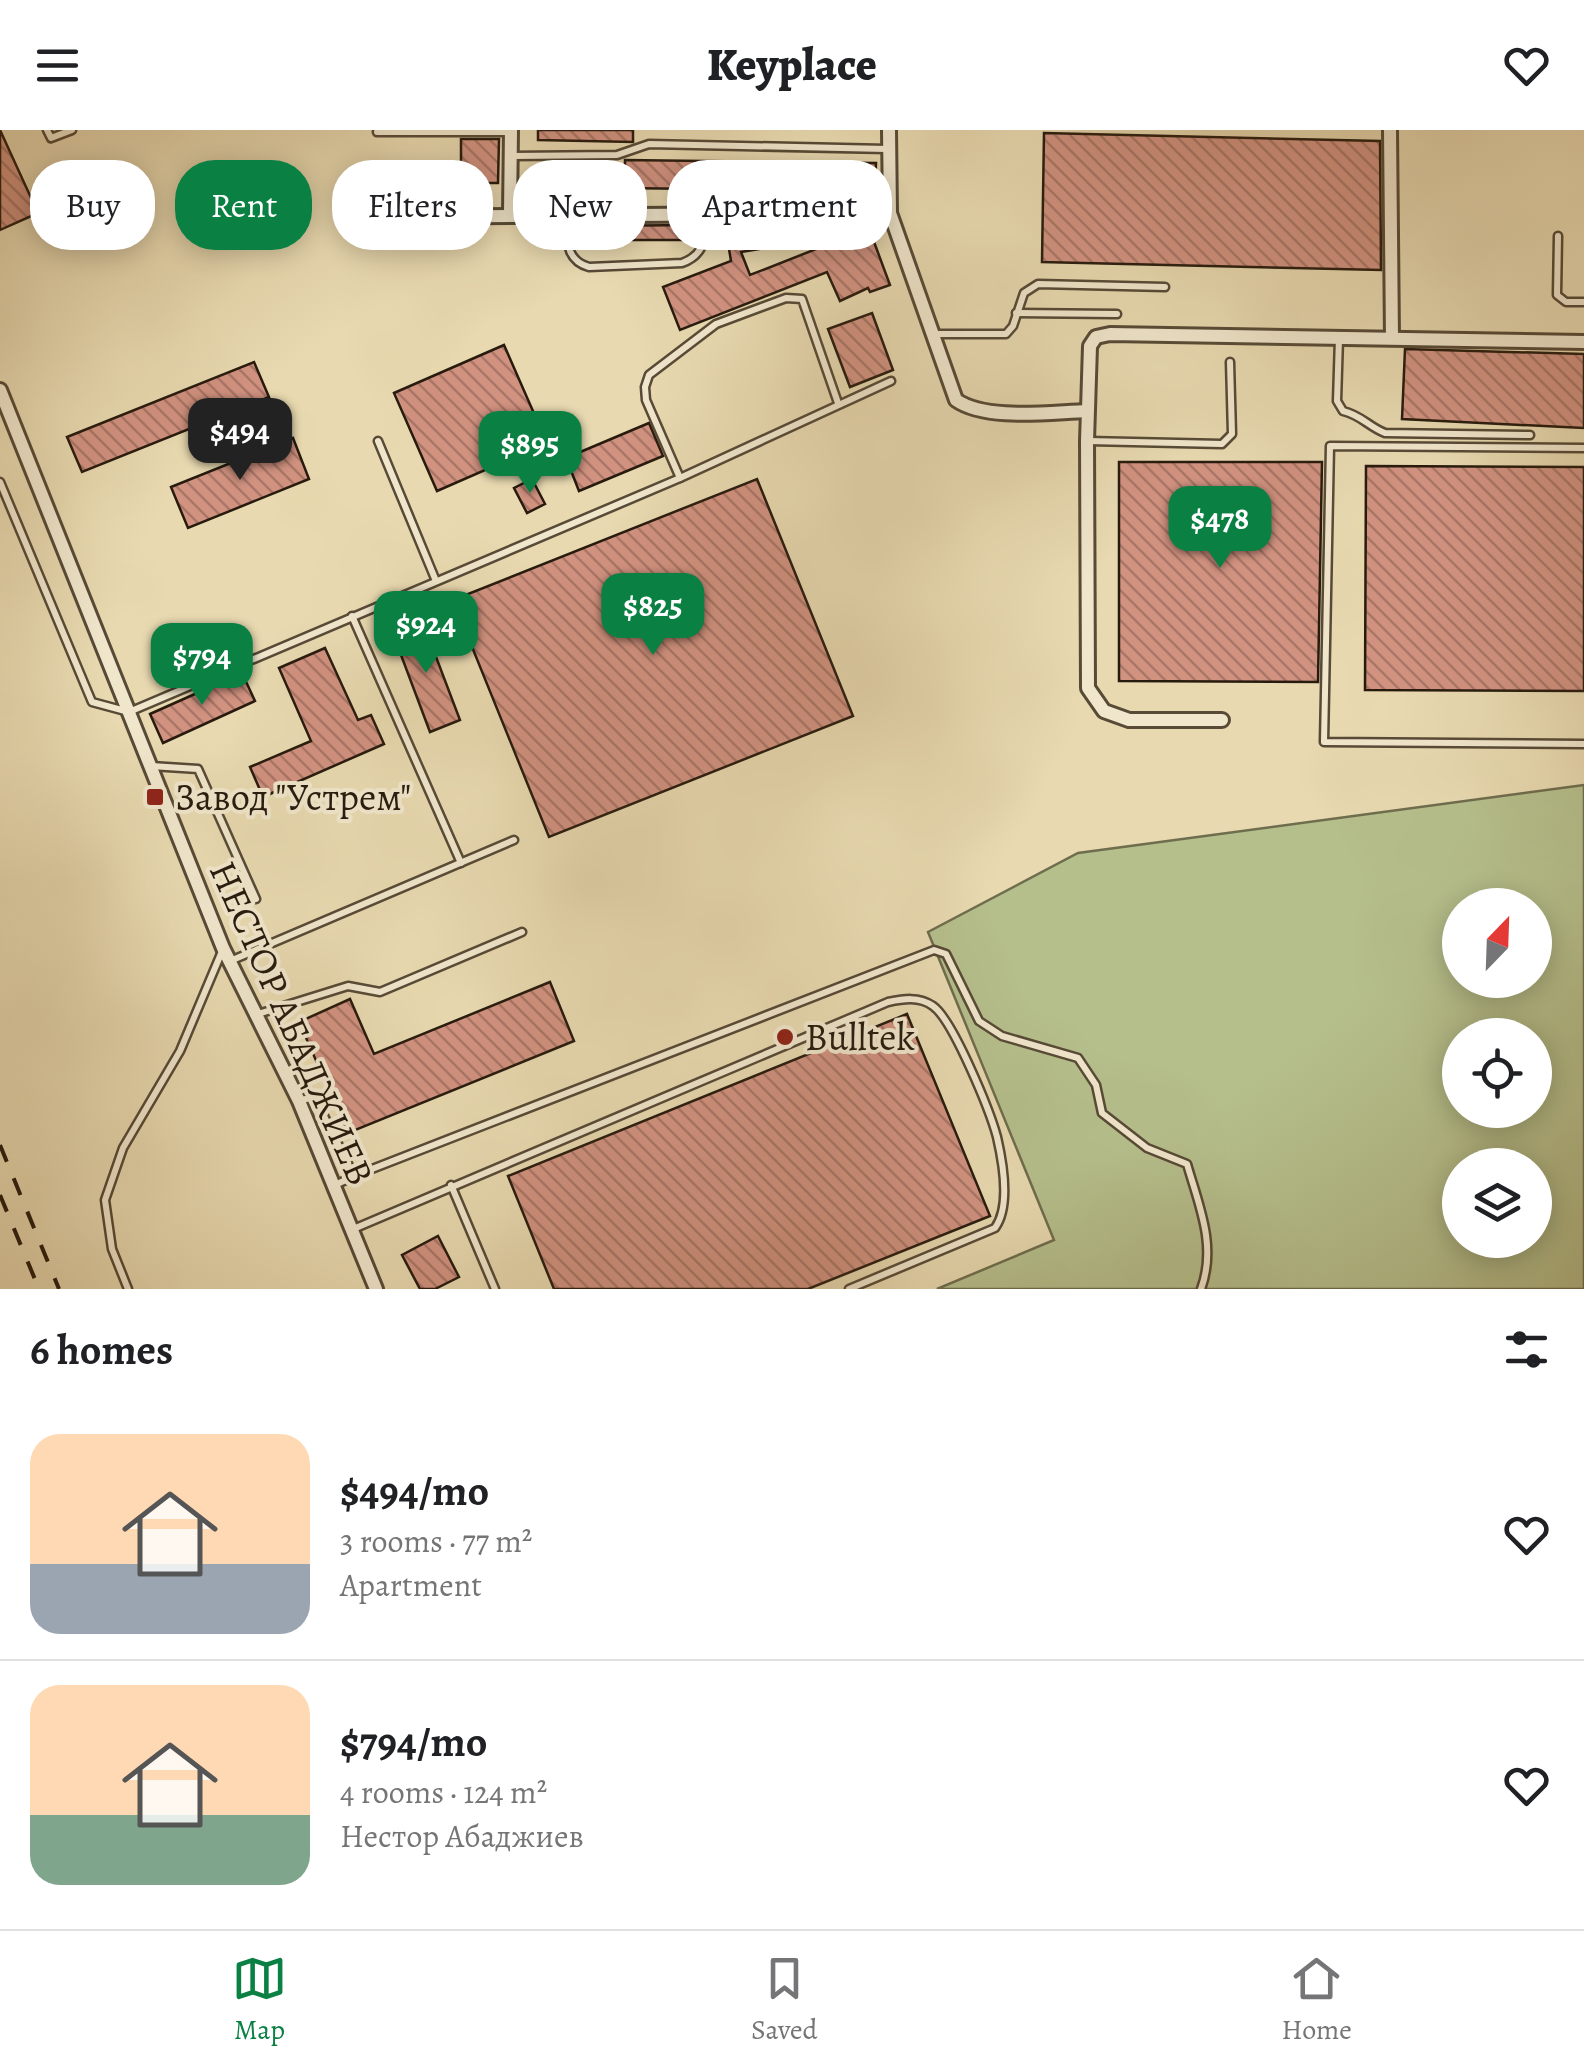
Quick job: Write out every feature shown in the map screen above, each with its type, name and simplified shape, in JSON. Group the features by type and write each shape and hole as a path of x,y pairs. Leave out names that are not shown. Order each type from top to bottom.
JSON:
{"street":[{"path":"889,130 889,160"},
{"path":"1390,130 1392,338"},
{"path":"493,214 510,214 511,131"},
{"path":"892,218 956,400 985,412 1087,411"},
{"path":"1222,720 1129,720 1104,711 1088,688 1086,441 1090,346 1096,337 1110,334 1584,342"},
{"name":"НЕСТОР АБАДЖИЕВ","path":"0,390 224,948 299,1101 376,1289"}],"lane":[{"path":"47,130 51,138 72,130"},
{"path":"377,132 511,131"},
{"path":"511,156 617,155 649,144 889,149"},
{"path":"1558,236 1557,295 1566,302 1584,302"},
{"path":"569,250 577,264 590,267 682,263 694,259 702,250"},
{"path":"932,334 1006,334 1014,326 1024,293 1038,284 1165,286"},
{"path":"680,478 646,400 645,387 649,375 716,324 786,298 802,299 838,403"},
{"path":"1016,314 1117,314"},
{"path":"1339,337 1337,401 1343,410 1359,415 1374,429 1385,433 1530,435"},
{"path":"1086,441 1222,444 1232,434 1230,362"},
{"path":"0,482 92,702 129,712 680,478 891,381"},
{"path":"378,441 436,581"},
{"path":"1584,448 1330,446 1324,742 1584,744"},
{"path":"352,616 460,863"},
{"path":"150,766 198,769 256,899"},
{"path":"230,962 514,840"},
{"path":"256,1015 348,986 380,992 522,932"},
{"path":"128,1289 112,1248 105,1200 123,1148 180,1050 224,948"},
{"path":"332,1186 934,950 946,954 980,1021 1002,1036 1078,1058 1096,1085 1102,1113 1146,1148 1187,1164 1210,1243 1201,1289"},
{"path":"350,1231 888,1002 908,998 932,1005 950,1026 996,1137 1004,1193 1003,1217 995,1228 849,1289"},
{"path":"299,1101 311,1098 318,1102 354,1176"},
{"path":"451,1186 495,1289"}],"green space":[{"path":"1584,785 1584,1289 937,1289 1054,1240 928,932 1078,853"}],"building":[{"path":"0,130 30,196 30,217 0,230"},
{"path":"538,130 633,130 633,142 538,140"},
{"path":"1044,133 1380,141 1381,270 1042,262"},
{"path":"461,139 499,139 498,183 493,183 493,160 461,160"},
{"path":"647,160 667,161 667,189 647,188"},
{"path":"647,225 667,225 667,240 647,240"},
{"path":"729,250 754,250 741,252 750,275 814,250 877,250 890,285 870,292 868,288 840,301 827,272 680,330 663,287 731,261"},
{"path":"872,313 893,370 850,387 828,329"},
{"path":"504,345 547,443 437,491 394,393"},
{"path":"1405,349 1584,354 1584,428 1402,419"},
{"path":"254,362 269,397 82,472 67,437"},
{"path":"649,423 663,456 579,491 566,458"},
{"path":"293,438 309,479 188,528 171,487"},
{"path":"1119,462 1322,462 1318,682 1119,681"},
{"path":"1366,466 1584,467 1584,691 1365,690"},
{"path":"532,479 545,504 527,513 514,488"},
{"path":"757,479 853,716 549,837 453,600"},
{"path":"422,620 460,720 430,732 392,631"},
{"path":"325,648 358,720 371,715 384,744 263,797 250,767 311,741 279,668"},
{"path":"242,673 255,701 163,743 150,714"},
{"path":"550,982 574,1041 348,1133 299,1022 350,999 374,1054"},
{"path":"907,1014 990,1216 808,1289 554,1289 508,1176"},
{"path":"438,1236 459,1277 435,1289 420,1289 402,1255"}],"railway":[{"path":"0,1145 59,1289"},
{"path":"0,1195 39,1289"}],"place":[{"name":"Завод \"Устрем\"","path":"155,797"},
{"name":"Bulltek","path":"785,1037"}]}
